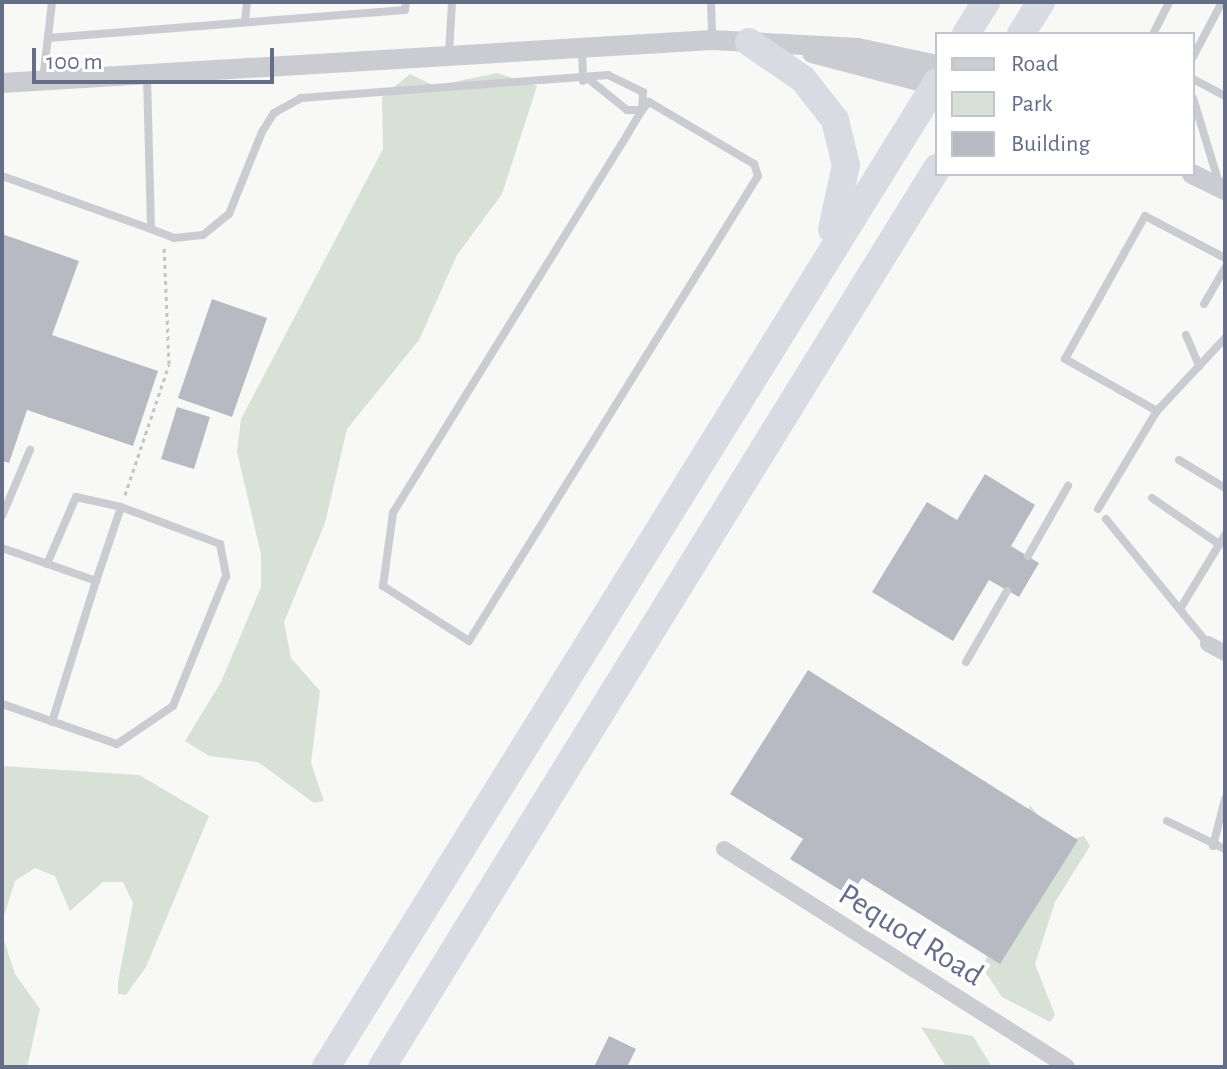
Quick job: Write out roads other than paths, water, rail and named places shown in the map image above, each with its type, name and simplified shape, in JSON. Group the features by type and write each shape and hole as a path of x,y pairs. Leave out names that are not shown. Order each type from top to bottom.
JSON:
{"highway":[{"path":"967,32 986,2"},
{"path":"1022,32 1041,2"},
{"path":"749,42 815,91 841,137 844,193 818,272"},
{"path":"326,1067 935,81"},
{"path":"382,1067 935,171"},
{"path":"852,306 949,176"}],"street":[{"path":"2,83 712,40 793,46 935,79"},
{"path":"1195,176 1222,189"},
{"path":"1208,644 1225,653"},
{"name":"Pequod Road","path":"724,849 1067,1067"}],"lane":[{"path":"43,80 52,2"},
{"path":"245,21 247,2"},
{"path":"48,38 405,10 406,2"},
{"path":"449,55 452,2"},
{"path":"711,2 712,40"},
{"path":"1154,32 1169,2"},
{"path":"1195,53 1222,2"},
{"path":"2,176 167,236 203,235 229,214 262,132 274,113 301,98 587,81 608,75 643,92 642,110 393,513 383,586 469,641 758,176 754,164 649,102 642,110 627,110 587,81 582,46"},
{"path":"147,74 151,229"},
{"path":"1195,80 1225,96"},
{"path":"1195,104 1222,189"},
{"path":"1157,411 1065,359 1145,216 1225,258"},
{"path":"1204,304 1225,268"},
{"path":"1186,335 1199,366"},
{"path":"1098,509 1157,411 1225,338"},
{"path":"2,516 30,450"},
{"path":"1179,460 1225,488"},
{"path":"1028,556 1068,486"},
{"path":"2,704 117,744 173,706 226,576 220,544 121,507 76,497 47,564"},
{"path":"1152,498 1219,544"},
{"path":"52,722 121,507"},
{"path":"1106,519 1208,644"},
{"path":"1180,609 1225,535"},
{"path":"2,548 96,581"},
{"path":"966,662 1007,591"},
{"path":"1213,846 1225,799"},
{"path":"1167,821 1213,846 1225,849"}]}
